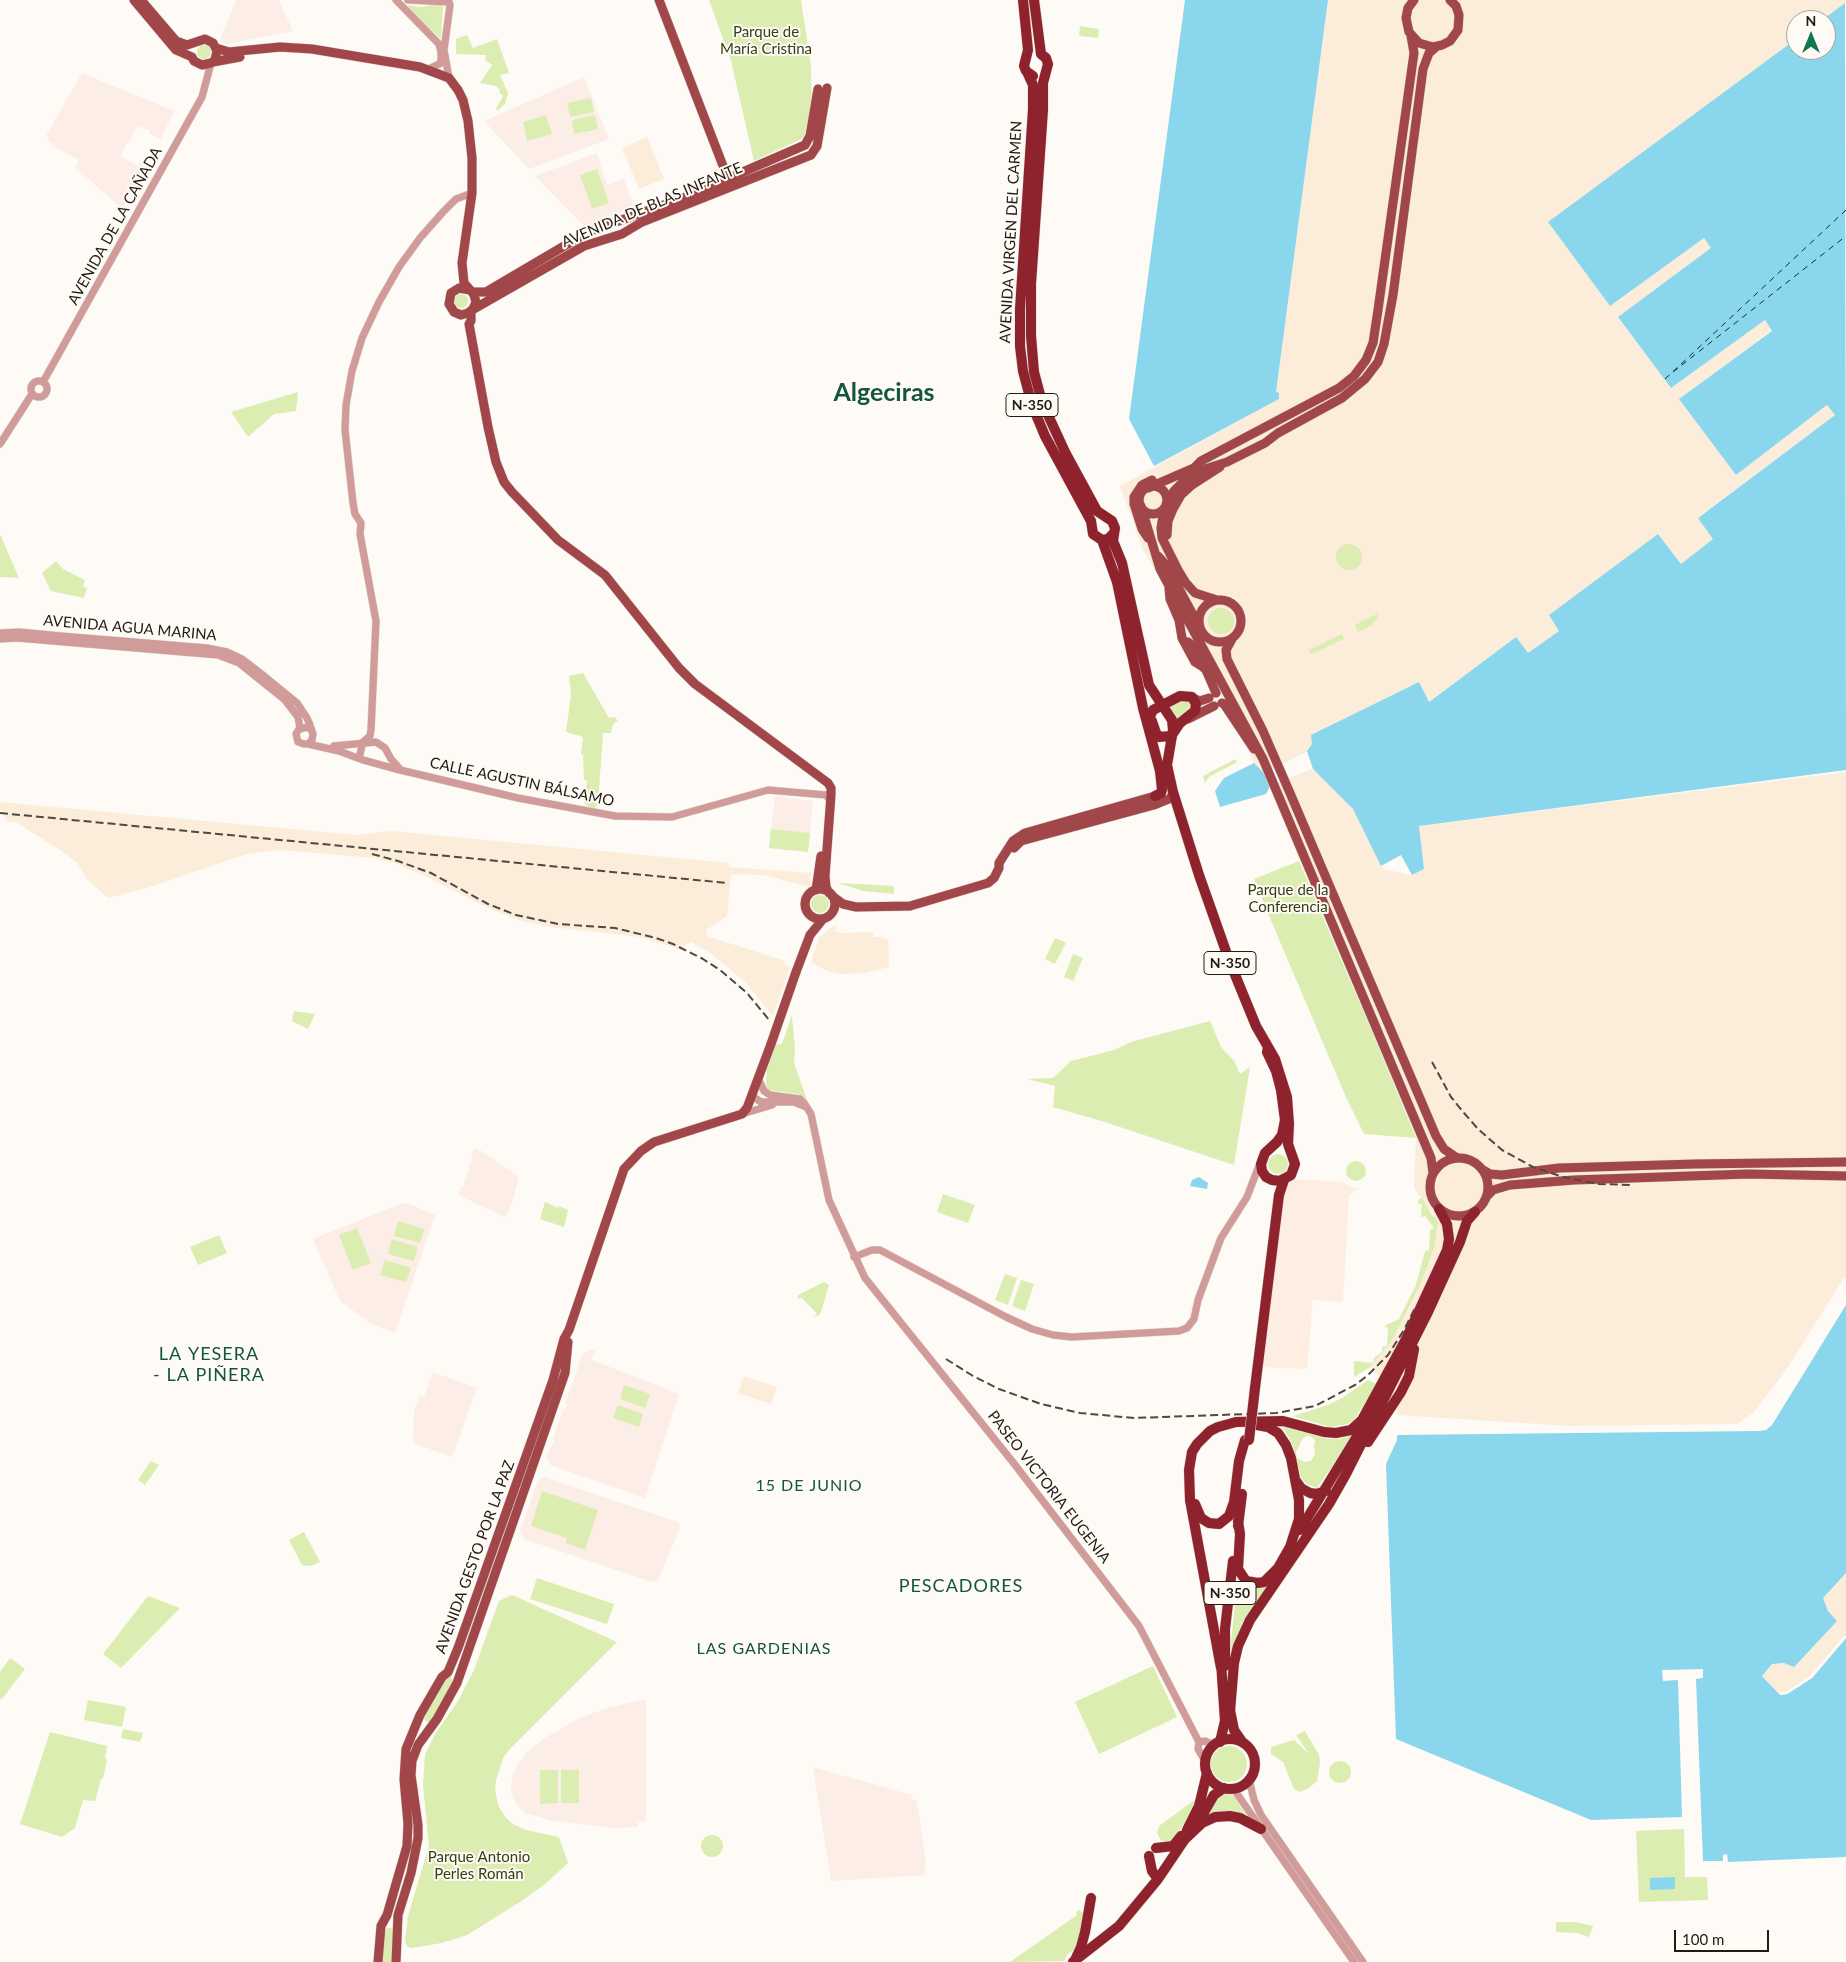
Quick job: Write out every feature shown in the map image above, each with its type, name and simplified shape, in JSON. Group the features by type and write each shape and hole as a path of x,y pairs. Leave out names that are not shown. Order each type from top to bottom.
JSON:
{"highway":[{"name":"N-350","path":"1023,0 1028,50 1024,66 1028,74"},
{"name":"N-350","path":"1034,0 1041,54 1047,60 1048,67 1045,72"},
{"path":"1027,57 1035,53 1041,54"},
{"path":"1028,74 1037,76 1045,72"},
{"name":"AVENIDA VIRGEN DEL CARMEN","path":"1045,72 1031,301 1034,372 1042,402 1053,428 1093,504 1099,514 1106,518"},
{"name":"AVENIDA VIRGEN DEL CARMEN","path":"1028,74 1033,85 1033,109 1020,309 1020,346 1023,371 1032,405 1045,436 1093,527"},
{"name":"N-350","path":"1106,518 1114,524 1113,541 1122,563 1137,654 1142,698 1160,772 1172,795 1238,984 1268,1048 1271,1050 1287,1097 1288,1144 1294,1160 1294,1168 1291,1175 1284,1180 1278,1200 1253,1388"},
{"path":"1093,527 1096,521 1106,518"},
{"name":"N-350","path":"1093,527 1094,534 1102,540 1117,582 1137,654 1149,685 1172,720 1172,736 1167,766 1172,795 1195,872 1199,874"},
{"path":"1102,540 1108,539 1113,534"},
{"path":"1142,698 1150,713 1157,735 1162,738 1172,736 1177,726 1196,708 1194,699 1165,699 1156,697"},
{"path":"1147,724 1150,713 1163,705 1189,698"},
{"path":"1154,801 1162,790 1160,772"},
{"name":"N-350","path":"1249,1779 1254,1770 1254,1761 1250,1751 1234,1730 1224,1657 1225,1629 1276,1196 1275,1186 1262,1171 1261,1160 1282,1135 1285,1120 1281,1090 1268,1048"},
{"path":"1268,1150 1280,1147 1290,1153"},
{"path":"1269,1178 1284,1180"},
{"path":"1221,1668 1190,1500 1189,1470 1192,1452 1196,1444 1203,1437 1218,1427 1236,1422 1283,1421 1336,1434 1351,1430 1362,1420 1405,1341 1447,1250 1449,1239 1447,1224 1439,1208"},
{"path":"1295,1478 1298,1485 1316,1494 1322,1493 1338,1481 1390,1389 1460,1242 1467,1221 1475,1212"},
{"path":"1346,1474 1392,1407 1409,1376 1416,1336"},
{"path":"1390,1389 1392,1407"},
{"path":"1238,1521 1240,1534 1238,1569 1246,1581 1258,1584 1264,1582 1278,1568 1362,1427 1362,1420"},
{"path":"1247,1440 1239,1461 1234,1502 1229,1516 1219,1524 1209,1524 1198,1514 1193,1485 1195,1460 1198,1450 1205,1442 1224,1429 1245,1424 1268,1427 1278,1433 1286,1445 1295,1478 1299,1500 1299,1519 1290,1546"},
{"path":"1230,1711 1234,1663 1243,1634 1258,1608 1329,1504 1363,1439"},
{"name":"N-350","path":"1205,1761 1208,1752 1217,1743 1225,1721 1221,1668 1223,1626 1247,1440"},
{"path":"1217,1743 1229,1740 1243,1743"},
{"path":"1188,1834 1199,1806 1207,1773 1205,1761"},
{"path":"1207,1773 1213,1782 1228,1788"},
{"path":"1074,1961 1119,1926 1158,1879 1210,1800 1228,1788 1242,1785 1249,1779"},
{"path":"1158,1879 1152,1870 1152,1852 1173,1846 1208,1820 1222,1816 1240,1818 1260,1829"},
{"path":"1074,1961 1081,1947 1085,1932 1084,1908 1091,1898"},
{"path":"1085,1932 1089,1940 1093,1942 1102,1940"}],"main road":[{"path":"134,0 176,50 204,65 266,53 302,53 438,76 450,85 455,91 462,107 469,154 469,194 457,252 458,278 456,289"},
{"path":"141,0 176,41 182,44 194,44 201,39 205,39 213,43 217,56 212,63"},
{"path":"659,0 732,182"},
{"path":"665,0 732,182"},
{"path":"1168,550 1168,521 1176,501 1186,489 1227,462 1265,442 1278,432 1342,398 1365,379 1378,362 1384,344 1393,295 1423,69 1429,53 1438,46 1450,41 1460,25 1458,10 1450,0"},
{"path":"1252,737 1245,715 1202,631 1167,566 1142,529 1134,504 1134,497 1137,490 1148,482 1201,461 1339,388 1354,376 1370,352 1376,326 1414,53 1406,23 1406,13 1412,1"},
{"path":"1411,36 1423,45 1438,46"},
{"path":"194,44 191,53 195,61"},
{"path":"216,48 228,52 270,48 300,48 429,69 449,78 458,90 467,111 472,158 462,262 462,279 476,302 471,311 471,321 469,324"},
{"name":"AVENIDA DE BLAS INFANTE","path":"471,291 480,293 491,289 588,232 682,198 811,156 823,88"},
{"name":"AVENIDA DE BLAS INFANTE","path":"471,311 584,246 622,234 642,222 732,182"},
{"path":"471,291 463,288 456,289 451,293 448,304 452,310 461,315 469,324 500,474 510,489 558,540 605,575 679,668 695,684 823,779 829,797 826,887 842,904 856,907 910,906 988,883 994,878 999,868 999,863 1013,841 1026,833 1154,801 1175,809"},
{"path":"461,315 471,311"},
{"path":"1201,461 1194,468 1148,488 1140,496 1141,506 1160,569 1263,759 1428,1151 1433,1166 1430,1190 1433,1200 1439,1208 1454,1216 1465,1216 1475,1212 1483,1205 1494,1190 1510,1185 1574,1180 1748,1174 1846,1176"},
{"path":"1141,506 1145,511 1152,514 1159,513 1184,481 1205,469 1227,462"},
{"path":"1148,488 1156,487 1163,491 1166,498 1161,528 1162,538 1186,584 1195,593 1230,602 1239,611 1242,620 1240,629 1226,650 1227,660 1263,731 1287,785 1436,1136 1444,1149 1457,1158 1469,1160 1490,1174 1502,1175 1559,1168 1846,1162"},
{"path":"1169,586 1172,606 1179,620 1182,638 1194,662 1203,668"},
{"path":"1217,600 1208,604 1202,610 1199,618 1202,631 1215,642 1224,642 1232,639"},
{"path":"1181,629 1216,689 1213,696 1202,701 1189,698"},
{"path":"1188,642 1195,648 1202,660 1214,669"},
{"path":"1189,698 1202,712"},
{"path":"1185,719 1218,705 1226,707 1250,745 1263,759"},
{"path":"999,868 1003,866 1015,846 1021,842 1172,795"},
{"path":"816,890 829,797"},
{"path":"742,1114 752,1096 810,935 811,916 806,909 806,901 810,894 816,890 822,890 831,894 835,905 832,914"},
{"path":"810,935 823,919 832,914 856,907"},
{"path":"811,916 823,919"},
{"name":"AVENIDA GESTO POR LA PAZ","path":"378,1962 381,1926 384,1922 407,1846 408,1829 404,1795 404,1760 408,1741 420,1715 442,1677 448,1672 553,1380 564,1339 569,1330 624,1169 640,1151 654,1142 742,1114"},
{"path":"1433,1174 1445,1162 1457,1158"},
{"path":"1483,1170 1489,1185 1488,1196"},
{"name":"AVENIDA GESTO POR LA PAZ","path":"396,1962 398,1915 413,1864 418,1838 411,1776 412,1761 418,1745 434,1722 456,1683 565,1373 569,1330"},
{"path":"448,1672 455,1675 456,1683"},
{"path":"420,1715 420,1721 424,1725 430,1726 434,1722"},
{"path":"384,1922 392,1921 398,1927"}],"street":[{"path":"396,0 436,40 441,52 441,63 429,69"},
{"path":"406,10 406,4 409,0 448,2 450,5 445,61 449,78"},
{"path":"436,40 441,42 446,40"},
{"path":"195,61 203,70 205,82"},
{"name":"AVENIDA DE LA CAÑADA","path":"43,382 202,97 212,63"},
{"path":"359,758 363,742 370,736 371,730 376,621 360,534 361,523 355,514 353,503 345,430 349,386 360,346 379,302 399,267 437,218 456,198 469,194"},
{"path":"0,444 32,394 30,390 32,384 36,381 43,382 47,388 46,394 39,397 32,394"},
{"name":"AVENIDA AGUA MARINA","path":"0,633 18,632 207,648 227,652 242,659 289,696 307,718 313,733"},
{"name":"AVENIDA AGUA MARINA","path":"0,639 17,638 218,655 238,664 285,700 298,717 300,728"},
{"path":"308,727 319,741 336,746 376,742 382,745 400,769 308,744 301,744 296,740 296,734 300,728 308,727"},
{"path":"308,744 312,740 313,733"},
{"path":"384,766 388,761 387,753"},
{"name":"CALLE AGUSTIN BÁLSAMO","path":"400,769 518,798 615,816 672,817 768,790 829,797"},
{"path":"758,1078 764,1091 770,1095"},
{"path":"752,1096 770,1095 800,1099 806,1107"},
{"path":"752,1096 760,1102 794,1102 806,1107"},
{"path":"742,1114 782,1102"},
{"name":"PASEO VICTORIA EUGENIA","path":"806,1107 811,1114 829,1200 865,1278 1007,1454 1139,1626 1199,1742 1198,1749 1205,1761"},
{"path":"856,1259 863,1259 865,1253 872,1250 880,1250 1006,1317 1032,1329 1053,1335 1072,1337 1179,1331 1187,1328 1194,1319 1198,1300 1221,1238 1247,1197 1261,1160"},
{"path":"1254,1180 1269,1178"},
{"path":"1199,1742 1217,1743"},
{"path":"1249,1779 1254,1800 1261,1815 1363,1962"},
{"path":"1228,1788 1260,1829 1354,1962"}],"shaded area":[{"path":"236,0 279,0 293,31 226,44 220,41"},
{"path":"1328,0 1845,0 1845,3 1836,10 1786,10 1786,46 1548,222 1610,306 1704,238 1712,248 1618,317 1671,388 1765,320 1772,330 1679,399 1736,475 1827,405 1835,415 1698,517 1714,539 1681,564 1658,534 1549,615 1559,631 1527,654 1516,637 1428,702 1419,682 1312,735 1313,769 1353,809 1383,869 1412,875 1424,869 1419,826 1846,772 1846,1278 1844,1278 1784,1373 1754,1412 1737,1424 1569,1426 1397,1415 1397,1407 1405,1390 1376,1374 1370,1367 1391,1342 1419,1287 1435,1245 1438,1228 1435,1217 1414,1188 1416,1137 1264,773 1254,763 1169,593 1143,550 1120,486 1279,399 1276,392"},
{"path":"82,73 174,111 161,139 149,133 150,131 138,126 120,156 138,166 141,160 147,163 122,209 75,167 79,160 52,146 53,144 48,140 49,137 46,136"},
{"path":"584,77 609,139 529,169 484,121"},
{"path":"647,137 664,179 639,189 622,148"},
{"path":"597,153 607,185 624,179 634,208 585,227 535,176"},
{"path":"775,796 813,801 808,852 769,848"},
{"path":"0,802 357,835 391,831 729,863 729,867 811,873 810,887 763,875 731,874 727,916 706,930 707,936 785,961 784,965 790,967 773,1016 748,985 736,974 710,953 691,942 679,949 641,937 551,927 522,921 488,908 397,864 374,858 280,850 247,854 147,888 108,898 87,879 78,864 67,855 18,823 7,821 0,809"},
{"path":"835,925 837,927 834,930 841,933 873,932 873,937 888,939 889,967 866,973 842,974 827,971 811,962 817,939"},
{"path":"474,1148 480,1150 519,1177 512,1203 505,1217 458,1195 461,1186 463,1187"},
{"path":"1289,1180 1343,1182 1353,1188 1359,1188 1349,1195 1343,1302 1313,1300 1307,1369 1260,1367 1282,1189"},
{"path":"403,1203 410,1204 435,1215 395,1333 373,1325 340,1301 313,1239"},
{"path":"590,1350 595,1350 592,1360 679,1394 645,1498 550,1465 548,1460 547,1455 554,1441 553,1439 563,1410 566,1409 566,1402 582,1355"},
{"path":"433,1372 477,1388 452,1457 413,1443 414,1412 420,1396 424,1397"},
{"path":"744,1376 777,1387 771,1404 738,1393"},
{"path":"544,1477 678,1522 680,1528 658,1580 652,1582 524,1539 520,1531 538,1481"},
{"path":"1846,1573 1846,1638 1812,1678 1787,1694 1780,1695 1762,1676 1772,1664 1784,1663 1790,1665 1837,1620 1828,1611 1823,1598"},
{"path":"646,1699 646,1822 638,1822 638,1827 614,1828 549,1820 525,1813 518,1806 513,1798 512,1778 516,1767 527,1752 543,1739 580,1718 604,1709"},
{"path":"813,1767 912,1795 911,1799 917,1801 926,1862 924,1875 831,1881"}],"green space":[{"name":"Parque de María Cristina","path":"709,0 801,0 811,67 812,105 807,129 804,137 754,161 731,61"},
{"path":"440,4 443,7 441,39 407,7 408,5 421,7"},
{"path":"1080,26 1099,29 1098,38 1079,36"},
{"path":"467,35 473,48 497,39 509,73 500,75 508,93 505,104 497,111 496,109 503,96 499,92 500,90 496,86 480,83 492,65 485,60 486,55 456,54 456,39"},
{"path":"201,45 207,45 211,52 207,59 201,59 197,55 197,49"},
{"path":"591,98 594,112 570,117 567,103"},
{"path":"546,115 552,134 527,141 523,122"},
{"path":"595,115 598,129 574,134 572,120"},
{"path":"597,169 609,203 592,209 580,175"},
{"path":"458,294 464,294 468,301 464,308 458,308 454,304 454,298"},
{"path":"298,392 296,411 274,414 248,437 231,412"},
{"path":"0,534 19,578 0,577"},
{"path":"1349,544 1358,548 1362,557 1358,566 1349,570 1340,566 1336,557 1340,548"},
{"path":"56,561 63,569 85,580 83,587 87,588 84,598 51,591 42,573"},
{"path":"1221,608 1230,612 1234,621 1230,630 1221,634 1212,630 1208,621 1212,612"},
{"path":"1377,614 1378,616 1372,625 1358,632 1355,625"},
{"path":"1342,634 1344,639 1311,654 1309,650"},
{"path":"583,673 609,718 615,717 618,721 613,724 611,733 603,733 598,804 593,810 584,803 587,781 584,780 583,755 581,753 583,737 566,732 571,695 569,676"},
{"path":"1189,699 1192,705 1189,712 1176,719 1169,706"},
{"path":"1235,759 1237,762 1209,777 1205,783 1203,776"},
{"path":"771,829 810,833 808,852 769,848"},
{"name":"Parque de la Conferencia","path":"1299,861 1416,1138 1364,1134 1346,1097 1267,911 1254,879"},
{"path":"838,883 894,886 894,894 863,891"},
{"path":"820,895 826,898 829,904 826,910 820,913 814,910 811,904 814,898"},
{"path":"1055,938 1066,943 1055,964 1045,959"},
{"path":"1073,954 1083,958 1073,981 1064,977"},
{"path":"294,1011 315,1014 308,1029 292,1021"},
{"path":"792,1015 795,1050 794,1063 807,1100 798,1094 767,1090 767,1068 775,1045 782,1044"},
{"path":"1210,1021 1221,1047 1234,1061 1240,1074 1250,1067 1234,1165 1105,1122 1053,1107 1055,1086 1027,1079 1053,1078 1071,1061 1114,1050 1131,1042"},
{"path":"1278,1154 1285,1157 1288,1164 1285,1171 1278,1174 1271,1171 1268,1164 1271,1157"},
{"path":"1356,1161 1363,1164 1366,1171 1363,1178 1356,1181 1349,1178 1346,1171 1349,1164"},
{"path":"943,1194 975,1205 968,1223 937,1212"},
{"path":"1422,1198 1432,1215 1437,1219 1438,1224 1435,1245 1426,1270 1391,1342 1370,1367 1354,1377 1354,1361 1373,1363 1374,1358 1382,1352 1382,1347 1387,1346 1388,1328 1384,1326 1399,1319 1416,1285 1425,1251 1429,1250 1430,1230 1434,1228 1425,1216 1421,1217 1422,1204 1418,1204 1419,1199"},
{"path":"545,1202 568,1210 564,1227 540,1219"},
{"path":"398,1221 424,1229 420,1243 394,1236"},
{"path":"357,1228 371,1263 353,1270 339,1235"},
{"path":"219,1235 227,1253 198,1265 190,1247"},
{"path":"392,1239 418,1247 414,1261 388,1254"},
{"path":"385,1260 411,1268 406,1282 380,1275"},
{"path":"1005,1274 1017,1278 1008,1305 995,1300"},
{"path":"1021,1280 1034,1284 1025,1311 1012,1306"},
{"path":"824,1282 829,1285 821,1312 818,1316 813,1316 817,1314 802,1298 798,1299 798,1295"},
{"path":"1368,1380 1377,1384 1354,1420 1348,1424 1330,1427 1293,1416 1328,1405"},
{"path":"624,1385 650,1394 645,1408 620,1399"},
{"path":"618,1405 643,1414 639,1427 613,1418"},
{"path":"1282,1427 1291,1427 1327,1439 1340,1439 1352,1435 1352,1438 1317,1488 1307,1484 1301,1478 1292,1443","holes":["1307,1436 1315,1440 1315,1454 1311,1461 1305,1462 1297,1458 1296,1452 1303,1438"]},
{"path":"151,1461 159,1465 145,1485 138,1480"},
{"path":"542,1491 598,1510 585,1550 566,1543 567,1538 531,1526"},
{"path":"505,1525 508,1526 464,1647"},
{"path":"304,1532 320,1562 311,1566 302,1565 289,1540"},
{"path":"537,1578 614,1604 607,1624 530,1599"},
{"path":"1241,1584 1252,1589 1266,1587 1242,1623 1232,1656 1230,1650 1237,1587"},
{"name":"Parque Antonio Perles Román","path":"512,1595 617,1642 509,1750 503,1758 496,1780 495,1789 498,1805 506,1818 513,1824 526,1830 559,1837 568,1863 545,1884 520,1902 467,1935 442,1943 411,1948 407,1946 405,1941 408,1916 429,1846 423,1785 425,1755 435,1734 458,1701 474,1670 499,1601"},
{"path":"148,1596 180,1608 121,1668 103,1654"},
{"path":"10,1658 25,1669 2,1699 0,1698 0,1672"},
{"path":"1153,1666 1177,1717 1099,1754 1075,1702"},
{"path":"449,1676 453,1681 431,1721 427,1722 423,1718 445,1678"},
{"path":"88,1700 126,1707 122,1727 84,1720"},
{"path":"123,1729 143,1733 140,1742 121,1738"},
{"path":"1305,1731 1319,1755 1320,1763 1317,1781 1309,1788 1300,1792 1294,1789 1283,1762 1271,1754 1271,1747 1294,1740 1309,1754 1296,1735"},
{"path":"50,1732 107,1746 105,1758 107,1759 103,1779 101,1779 95,1801 83,1800 75,1828 62,1837 20,1824"},
{"path":"1229,1746 1242,1751 1247,1764 1242,1777 1229,1782 1216,1777 1211,1764 1216,1751"},
{"path":"1340,1761 1348,1764 1351,1772 1348,1780 1340,1783 1332,1780 1329,1772 1332,1764"},
{"path":"540,1770 558,1770 558,1803 540,1804"},
{"path":"561,1770 579,1770 579,1803 561,1803"},
{"path":"1223,1793 1234,1796 1248,1818 1204,1819 1210,1806"},
{"path":"1196,1799 1187,1819 1173,1840 1167,1842 1161,1840 1157,1833 1159,1826"},
{"path":"1684,1829 1685,1877 1707,1877 1708,1900 1639,1902 1636,1831"},
{"path":"712,1835 720,1838 723,1846 720,1854 712,1857 704,1854 701,1846 704,1838"},
{"path":"1079,1910 1083,1913 1083,1917 1078,1946 1067,1955 1064,1961 1010,1962 1077,1915 1076,1912"},
{"path":"1556,1922 1576,1922 1593,1926 1589,1937 1577,1933 1556,1932"},
{"path":"387,1928 394,1930 393,1962 383,1962 384,1933"}],"water":[{"path":"1185,0 1328,0 1276,392 1279,393 1279,399 1154,466 1129,419"},
{"path":"1845,0 1846,770 1419,826 1424,869 1412,875 1401,855 1381,866 1353,809 1313,769 1270,786 1266,794 1220,807 1215,791 1224,778 1254,763 1264,773 1307,751 1312,744 1311,735 1419,682 1429,702 1516,637 1528,653 1559,631 1549,615 1658,534 1681,564 1713,539 1698,518 1835,415 1827,405 1736,475 1679,399 1772,331 1765,320 1671,388 1618,317 1711,248 1704,238 1610,306 1548,222 1786,46 1786,60 1836,60 1836,10 1845,3"},
{"path":"1199,1177 1208,1183 1207,1189 1190,1186 1192,1180"},
{"path":"1846,1305 1846,1573 1823,1598 1828,1611 1837,1621 1794,1667 1784,1663 1772,1664 1762,1676 1780,1695 1787,1694 1812,1678 1846,1638 1846,1857 1728,1862 1727,1854 1723,1855 1723,1861 1703,1861 1696,1679 1703,1678 1703,1669 1662,1670 1663,1681 1678,1680 1682,1817 1591,1820 1396,1739 1386,1464 1397,1440 1397,1435 1766,1430 1772,1425"},
{"path":"1675,1877 1675,1889 1650,1890 1650,1878"}],"pier":[{"path":"1307,751 1313,769 1270,786 1264,773"},
{"path":"1844,1636 1846,1638 1812,1678 1787,1694 1780,1695 1781,1692 1786,1692 1810,1676"}],"ferry route":[{"path":"1665,379 1846,210"},
{"path":"1673,372 1846,236"}],"railway":[{"path":"0,813 727,883"},
{"path":"372,854 431,873 488,904 516,915 558,924 615,928 673,944 720,970 747,993 770,1021"},
{"path":"1432,1062 1451,1097 1478,1129 1502,1150 1533,1167 1563,1177 1599,1184 1631,1185"},
{"path":"946,1359 999,1389 1041,1404 1080,1413 1134,1418 1276,1413 1315,1406 1355,1385 1367,1376 1388,1355 1415,1308"}],"district":[{"name":"Algeciras","path":"884,393"},
{"name":"LA YESERA - LA PIÑERA","path":"209,1364"},
{"name":"15 DE JUNIO","path":"809,1486"},
{"name":"PESCADORES","path":"961,1586"},
{"name":"LAS GARDENIAS","path":"764,1649"}]}
